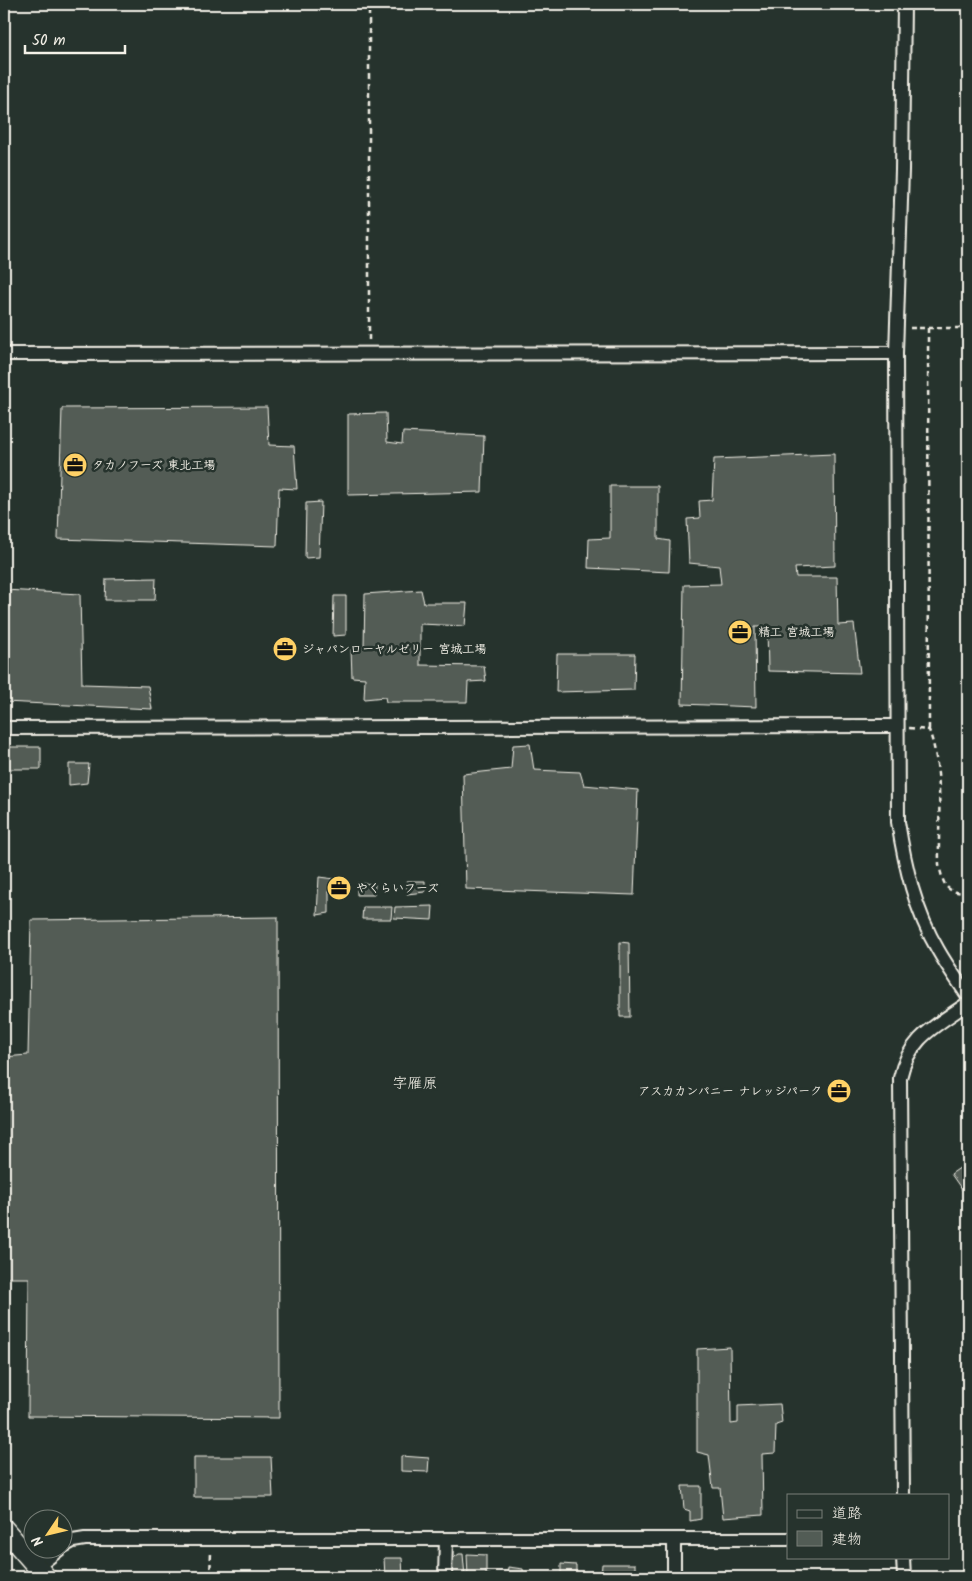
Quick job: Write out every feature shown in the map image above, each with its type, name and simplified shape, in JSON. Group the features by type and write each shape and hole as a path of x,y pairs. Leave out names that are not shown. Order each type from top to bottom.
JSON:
{"highway":[{"path":"4,1529 42,1572"}],"street":[{"path":"904,4 902,170 896,353 898,822 905,866 921,912 938,950 968,996"},
{"path":"4,354 896,353"},
{"path":"4,728 897,726"},
{"path":"903,1494 900,1078 910,1050 919,1038 968,1003"},
{"path":"72,1542 85,1539 787,1539"},
{"path":"446,1539 446,1577"},
{"path":"674,1539 674,1577"},
{"path":"42,1572 54,1558"},
{"path":"904,1558 904,1577"}],"path":[{"path":"368,354 369,4"},
{"path":"911,328 968,328"},
{"path":"928,328 929,730 938,766 939,865 948,889 954,893 968,893"},
{"path":"914,729 929,730"},
{"path":"210,1577 211,1540"}],"building":[{"path":"267,407 269,445 294,446 297,489 279,488 277,546 58,539 62,408"},
{"path":"386,413 387,442 402,444 403,432 484,436 482,492 348,495 348,414"},
{"path":"834,454 835,566 795,568 796,577 837,577 838,625 854,624 860,673 768,671 767,627 755,627 756,707 682,704 684,585 721,584 719,566 689,563 687,519 700,518 699,501 712,500 714,459"},
{"path":"610,486 658,486 658,539 670,541 669,572 588,568 589,539 610,538"},
{"path":"321,502 319,557 305,558 306,503"},
{"path":"156,578 155,600 105,600 106,579"},
{"path":"4,590 80,594 82,684 148,686 152,709 4,702"},
{"path":"421,590 424,603 467,603 465,626 420,624 420,665 484,666 486,681 468,682 467,702 386,702 385,697 364,699 365,678 352,677 351,649 364,647 365,594"},
{"path":"334,596 346,596 346,635 333,636"},
{"path":"557,654 635,654 634,690 556,692"},
{"path":"530,744 534,770 580,772 584,785 638,790 634,895 466,889 463,774 511,769 513,745"},
{"path":"4,747 41,747 41,769 4,769"},
{"path":"69,764 89,764 87,783 69,785"},
{"path":"319,877 342,880 342,890 329,891 329,913 317,915"},
{"path":"407,881 425,881 425,892 407,894"},
{"path":"357,883 375,884 374,895 357,895"},
{"path":"433,906 432,920 394,918 395,907"},
{"path":"363,907 392,907 391,919 362,919"},
{"path":"278,917 279,1418 28,1416 29,1278 4,1278 4,1057 28,1055 31,920"},
{"path":"620,942 629,943 630,1017 620,1017"},
{"path":"964,1165 968,1171 967,1197 951,1174"},
{"path":"730,1347 731,1424 738,1423 738,1406 780,1404 782,1423 776,1425 775,1453 762,1454 763,1515 723,1518 720,1488 713,1488 709,1455 697,1452 697,1349"},
{"path":"401,1456 429,1458 428,1472 401,1471"},
{"path":"194,1457 271,1457 273,1497 194,1497"},
{"path":"682,1486 701,1486 701,1519 690,1521 690,1511 684,1509"},
{"path":"459,1554 463,1554 465,1577 449,1577 449,1561"},
{"path":"467,1554 486,1555 486,1574 497,1577 468,1577"},
{"path":"384,1558 402,1558 403,1577 385,1577"},
{"path":"561,1564 576,1565 576,1577 561,1577"},
{"path":"602,1564 635,1564 635,1577 601,1577"},
{"path":"508,1567 523,1569 524,1577 507,1577"},
{"path":"174,1572 198,1573 198,1577 173,1577"},
{"path":"357,1573 380,1574 380,1577 357,1577"}],"place":[{"name":"タカノフーズ 東北工場","path":"75,465"},
{"name":"精工 宮城工場","path":"740,632"},
{"name":"ジャパンローヤルゼリー 宮城工場","path":"285,649"},
{"name":"やくらいフーズ","path":"339,888"},
{"name":"アスカカンパニー ナレッジパーク","path":"839,1091"}],"district":[{"name":"字雁原","path":"415,1083"}]}
